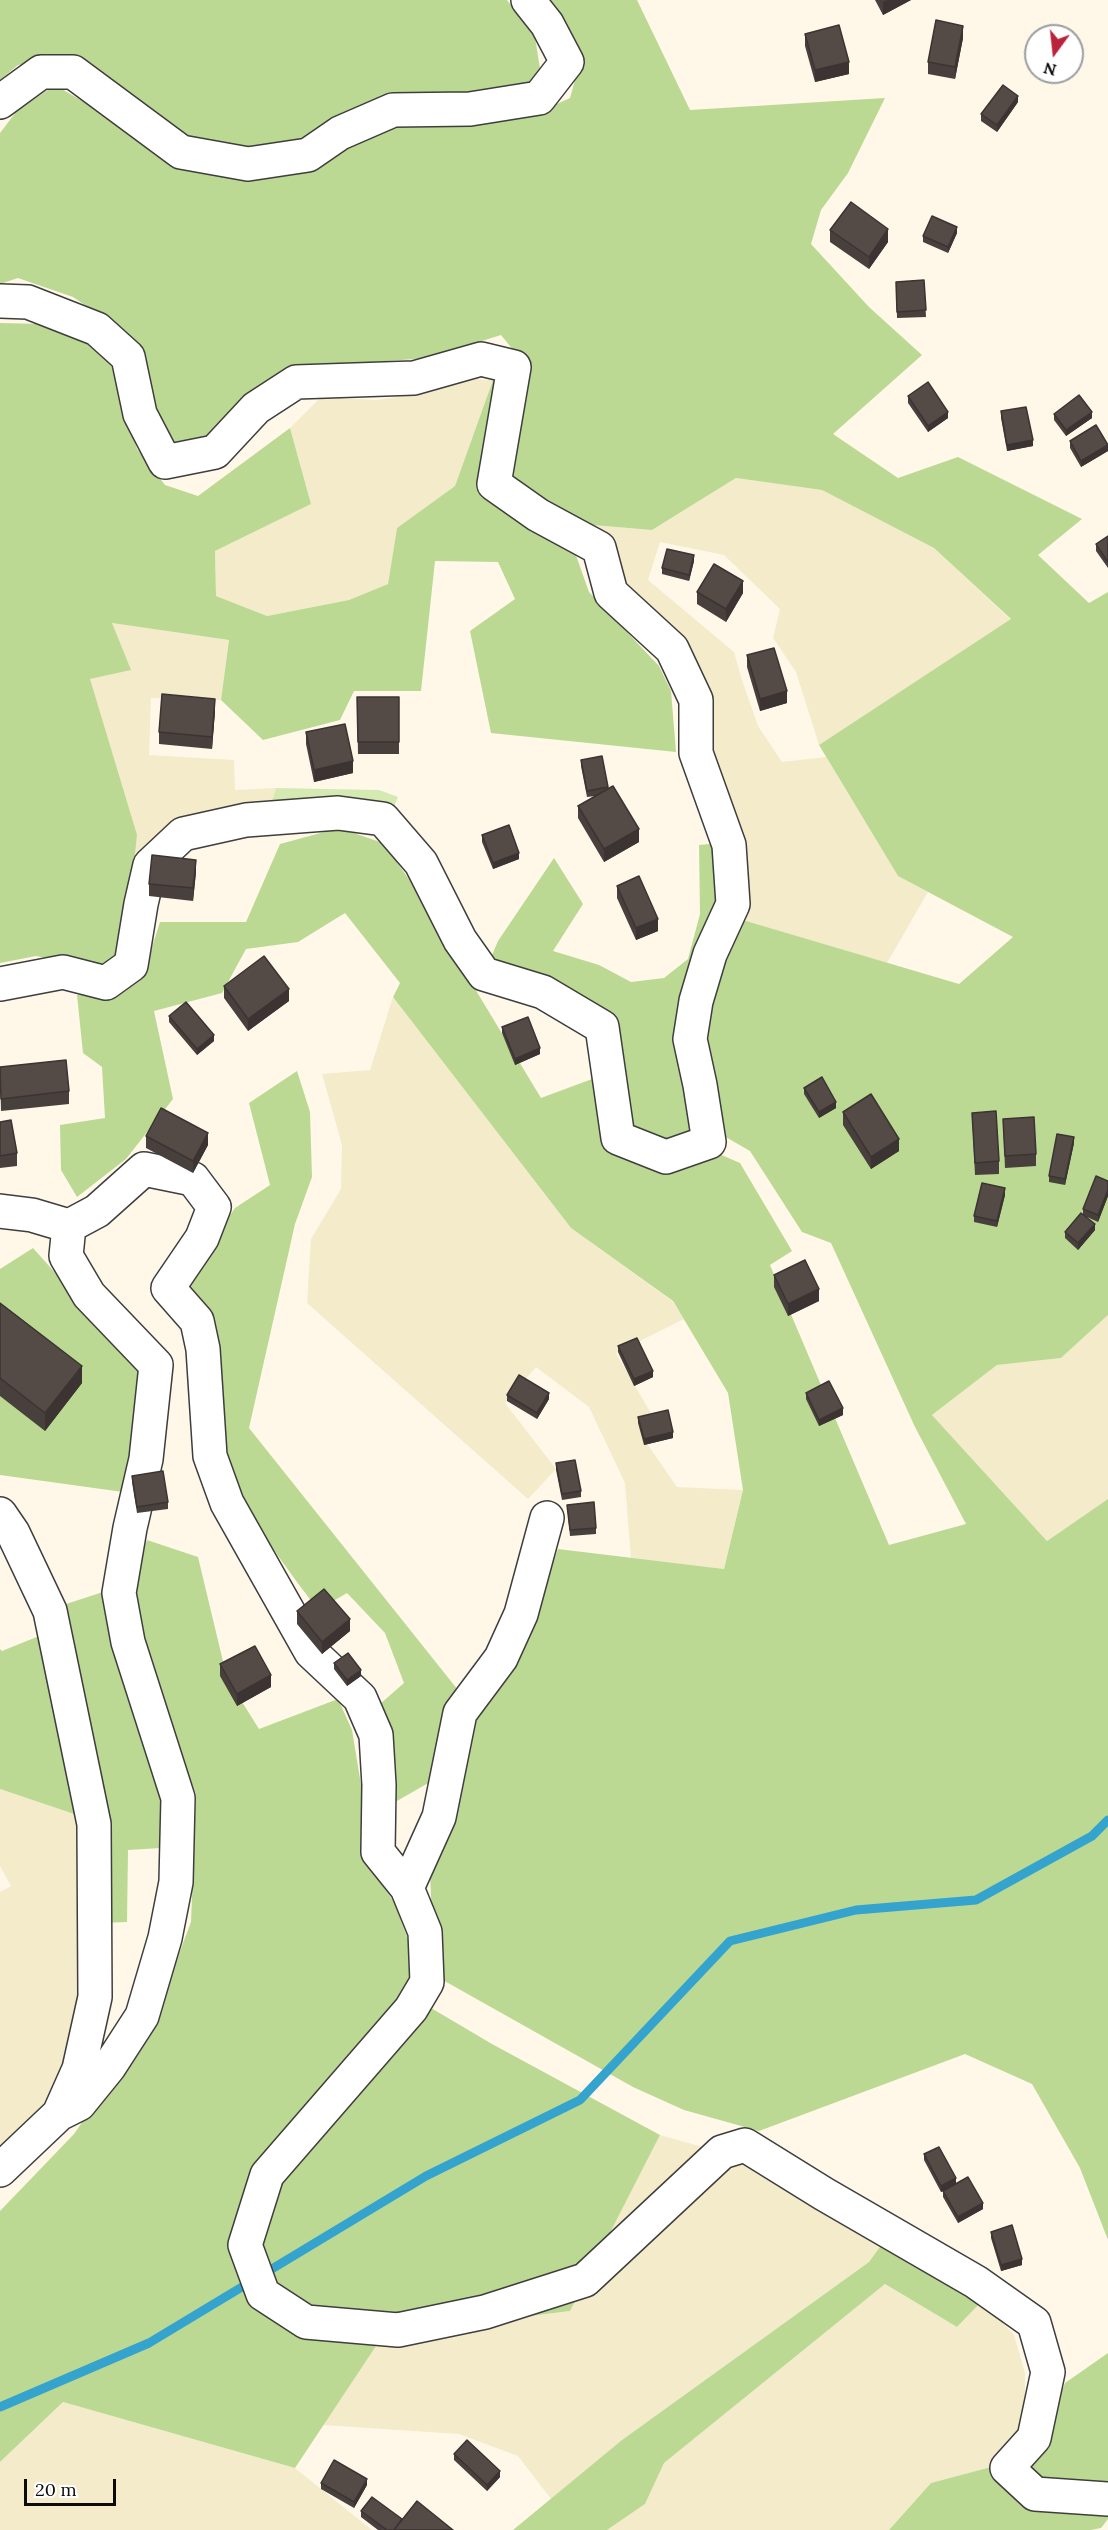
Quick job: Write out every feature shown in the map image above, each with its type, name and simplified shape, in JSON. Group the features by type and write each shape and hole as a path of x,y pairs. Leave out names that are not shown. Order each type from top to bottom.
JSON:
{"street":[{"path":"0,102 41,72 73,72 181,152 248,164 308,155 340,133 393,110 470,108 539,98 567,62 547,24 528,0"},
{"path":"0,301 27,302 97,329 128,357 140,414 165,462 215,452 256,408 296,382 414,378 481,359 514,367 494,484 538,515 599,548 611,593 672,650 696,699 696,753 729,845 733,904 710,954 696,1001 690,1039 709,1142 666,1157 618,1138 602,1027 543,992 484,974 460,940 422,863 383,819 338,813 246,820 183,834 150,865 131,965 106,983 63,972 0,984"},
{"path":"0,1211 32,1215 69,1226 96,1211 144,1169 193,1179 214,1207 202,1238 168,1288 197,1321 203,1349 210,1456 227,1503 311,1653 360,1698 376,1735 379,1785 378,1852 407,1887 425,1932 427,1982 411,2009 267,2175 245,2245 263,2294 306,2322 398,2330 485,2312 585,2280 722,2152 745,2145 824,2194 976,2282 1034,2323 1048,2372 1034,2438 1006,2468 1035,2494 1108,2499"},
{"path":"0,2170 59,2114 79,2104 109,2067 142,2016 165,1938 176,1882 178,1798 129,1642 119,1593 130,1528 146,1459 156,1365 89,1294 66,1256 69,1226"},
{"path":"0,1514 13,1533 50,1611 94,1824 95,1997 79,2069 59,2114"},
{"path":"407,1887 439,1817 460,1713 501,1658 521,1614 547,1518"}],"shaded area":[{"path":"457,378 493,380 455,486 397,528 388,584 349,600 267,616 216,596 215,551 311,504 290,428 321,397 376,400 404,396"},
{"path":"736,478 822,490 934,548 1011,620 819,745 796,672 773,638 780,609 724,555 660,542 648,580 734,652 758,726 782,762 826,757 898,876 928,892 887,963 736,918 701,750 638,604 569,523 652,530"},
{"path":"112,623 229,640 221,700 151,698 149,755 234,760 235,790 276,788 270,807 134,864 90,679 130,670"},
{"path":"393,997 571,1228 672,1301 684,1319 616,1353 652,1415 641,1435 677,1487 743,1490 724,1569 631,1558 625,1483 589,1407 536,1367 505,1403 556,1469 528,1499 307,1303 311,1239 341,1189 342,1145 322,1074 370,1070"},
{"path":"1108,1315 1108,1499 1047,1541 932,1415 997,1365 1061,1358"},
{"path":"0,1789 83,1817 83,2004 49,2114 0,2158 0,1892 11,1886 0,1866"},
{"path":"660,2135 738,2157 882,2244 869,2262 622,2440 551,2499 518,2456 459,2434 323,2425 384,2334 570,2311"},
{"path":"885,2284 957,2327 982,2301 1014,2335 1025,2373 1025,2423 991,2467 931,2483 889,2530 607,2530 645,2504 664,2463"},
{"path":"63,2402 295,2468 372,2530 0,2530 0,2462"}],"green space":[{"path":"0,0 507,0 535,37 540,69 526,93 291,149 196,146 60,59 18,65 0,80"},
{"path":"550,0 637,0 690,110 885,98 848,173 821,210 811,244 869,307 922,355 833,434 898,478 958,457 1082,519 1038,555 1089,603 1108,592 1108,1315 1061,1358 997,1365 932,1415 1047,1541 1108,1499 1108,2240 1080,2168 1032,2084 965,2054 759,2131 684,2110 633,2087 441,1979 432,1921 430,1872 471,1722 520,1651 558,1549 724,1569 743,1490 728,1393 673,1301 571,1228 393,997 400,983 345,913 298,942 246,949 222,993 154,1011 173,1099 126,1159 77,1197 61,1170 60,1125 105,1118 102,1067 83,1053 77,995 119,994 146,966 160,922 246,922 280,844 339,828 383,843 408,878 541,1098 592,1079 603,1141 717,1153 740,1163 792,1251 770,1265 889,1545 966,1524 915,1427 831,1243 802,1232 750,1151 717,1132 697,1033 736,918 959,984 1013,937 898,876 819,745 1011,619 934,548 822,490 736,478 652,530 569,523 504,479 523,362 501,335 428,358 290,368 204,446 170,447 113,324 73,297 18,278 0,284 0,133 16,112 55,85 99,111 150,150 179,164 395,125 535,114 570,98 582,55"},
{"path":"0,323 43,324 88,339 109,358 137,449 165,485 198,496 290,428 311,504 215,551 216,596 267,616 349,600 388,584 397,528 455,486 493,380 502,388 480,489 573,547 589,592 659,666 671,691 676,752 491,733 470,631 515,599 498,562 435,561 421,691 354,691 340,720 263,740 221,700 229,640 112,623 131,670 90,679 137,835 124,953 113,966 85,966 36,956 0,963"},
{"path":"276,788 379,790 398,797 391,814 270,807"},
{"path":"721,843 722,900 693,1139 665,1148 624,1129 607,1017 489,962 498,941 554,858 583,904 553,951 599,965 631,982 664,978 688,959 700,914 699,845"},
{"path":"297,1071 310,1112 312,1177 295,1224 249,1428 458,1690 430,1782 390,1805 380,1704 404,1683 385,1633 347,1593 318,1610 261,1529 245,1500 225,1448 209,1394 183,1284 235,1208 270,1185 249,1103"},
{"path":"33,1248 143,1371 123,1492 0,1475 0,1269"},
{"path":"147,1540 198,1557 227,1678 259,1729 338,1699 352,1730 362,1791 365,1860 394,1902 410,1945 409,1995 492,2044 660,2135 570,2311 384,2334 295,2468 63,2402 0,2462 0,2211 74,2134 156,2015 191,1922 196,1794 155,1684 127,1591"},
{"path":"106,1591 168,1804 161,1848 128,1850 127,1922 100,1923 57,1607"},
{"path":"44,1634 83,1817 0,1789 0,1649 2,1651"},
{"path":"882,2244 982,2301 957,2327 885,2284 664,2463 645,2504 607,2530 513,2530 622,2440 869,2262"},
{"path":"1108,2353 1108,2490 1029,2482 1024,2468 1042,2441 1065,2383"},
{"path":"991,2467 1108,2512 1108,2519 1101,2528 1091,2530 889,2530 931,2483"}],"building":[{"path":"936,20 963,26 955,67 928,62"},
{"path":"839,25 849,62 815,70 805,34"},
{"path":"1003,85 1018,96 997,125 981,114"},
{"path":"851,202 888,229 869,257 830,230"},
{"path":"932,216 957,227 948,247 923,236"},
{"path":"924,280 926,310 897,312 896,282"},
{"path":"928,382 948,412 928,426 908,396"},
{"path":"1079,395 1092,412 1066,430 1054,414"},
{"path":"1026,407 1033,440 1007,445 1001,411"},
{"path":"1096,425 1108,445 1081,461 1070,441"},
{"path":"1108,536 1108,562 1096,544"},
{"path":"667,549 694,555 689,575 662,568"},
{"path":"714,564 743,581 726,609 697,592"},
{"path":"774,648 787,691 760,699 747,655"},
{"path":"162,694 215,699 212,737 159,732"},
{"path":"357,697 399,697 399,742 358,742"},
{"path":"345,724 353,761 314,770 306,732"},
{"path":"602,756 608,787 587,791 581,760"},
{"path":"613,786 639,829 604,849 578,806"},
{"path":"509,825 519,853 493,863 482,835"},
{"path":"152,855 196,860 193,888 149,884"},
{"path":"639,876 658,919 636,928 617,886"},
{"path":"264,956 289,989 248,1019 224,986"},
{"path":"186,1002 214,1035 197,1049 169,1016"},
{"path":"528,1017 540,1048 515,1059 502,1027"},
{"path":"66,1060 69,1091 1,1099 0,1067"},
{"path":"822,1077 836,1102 819,1112 804,1088"},
{"path":"871,1094 899,1139 871,1157 843,1112"},
{"path":"161,1108 208,1133 193,1161 146,1136"},
{"path":"996,1111 999,1161 975,1163 972,1113"},
{"path":"1034,1117 1036,1154 1005,1156 1003,1119"},
{"path":"11,1120 17,1153 0,1156 0,1122"},
{"path":"1057,1134 1074,1137 1065,1179 1049,1176"},
{"path":"1096,1176 1108,1181 1108,1190 1098,1215 1083,1209"},
{"path":"982,1183 1005,1188 997,1221 974,1216"},
{"path":"1081,1213 1095,1224 1078,1243 1065,1232"},
{"path":"805,1260 819,1289 788,1304 774,1275"},
{"path":"0,1303 82,1366 45,1413 0,1378"},
{"path":"637,1338 653,1371 634,1379 618,1346"},
{"path":"519,1375 549,1393 537,1413 507,1395"},
{"path":"829,1381 843,1408 819,1420 806,1393"},
{"path":"668,1410 673,1432 644,1439 638,1417"},
{"path":"575,1460 581,1491 562,1494 556,1463"},
{"path":"163,1471 168,1502 137,1507 132,1476"},
{"path":"594,1502 596,1528 570,1530 567,1505"},
{"path":"324,1589 350,1619 322,1642 297,1611"},
{"path":"255,1646 271,1675 237,1694 220,1664"},
{"path":"348,1653 361,1670 347,1680 334,1663"},
{"path":"939,2147 956,2178 941,2186 924,2154"},
{"path":"968,2177 983,2203 958,2217 943,2191"},
{"path":"1012,2225 1022,2259 1001,2265 991,2232"},
{"path":"467,2440 500,2471 487,2485 454,2454"},
{"path":"334,2460 367,2479 354,2502 321,2483"},
{"path":"372,2497 402,2519 394,2530 387,2530 361,2511"},
{"path":"417,2501 453,2530 394,2530"}],"waterway":[{"path":"0,2407 149,2343 426,2176 580,2100 730,1941 856,1910 976,1900 1092,1836 1108,1820"}]}
